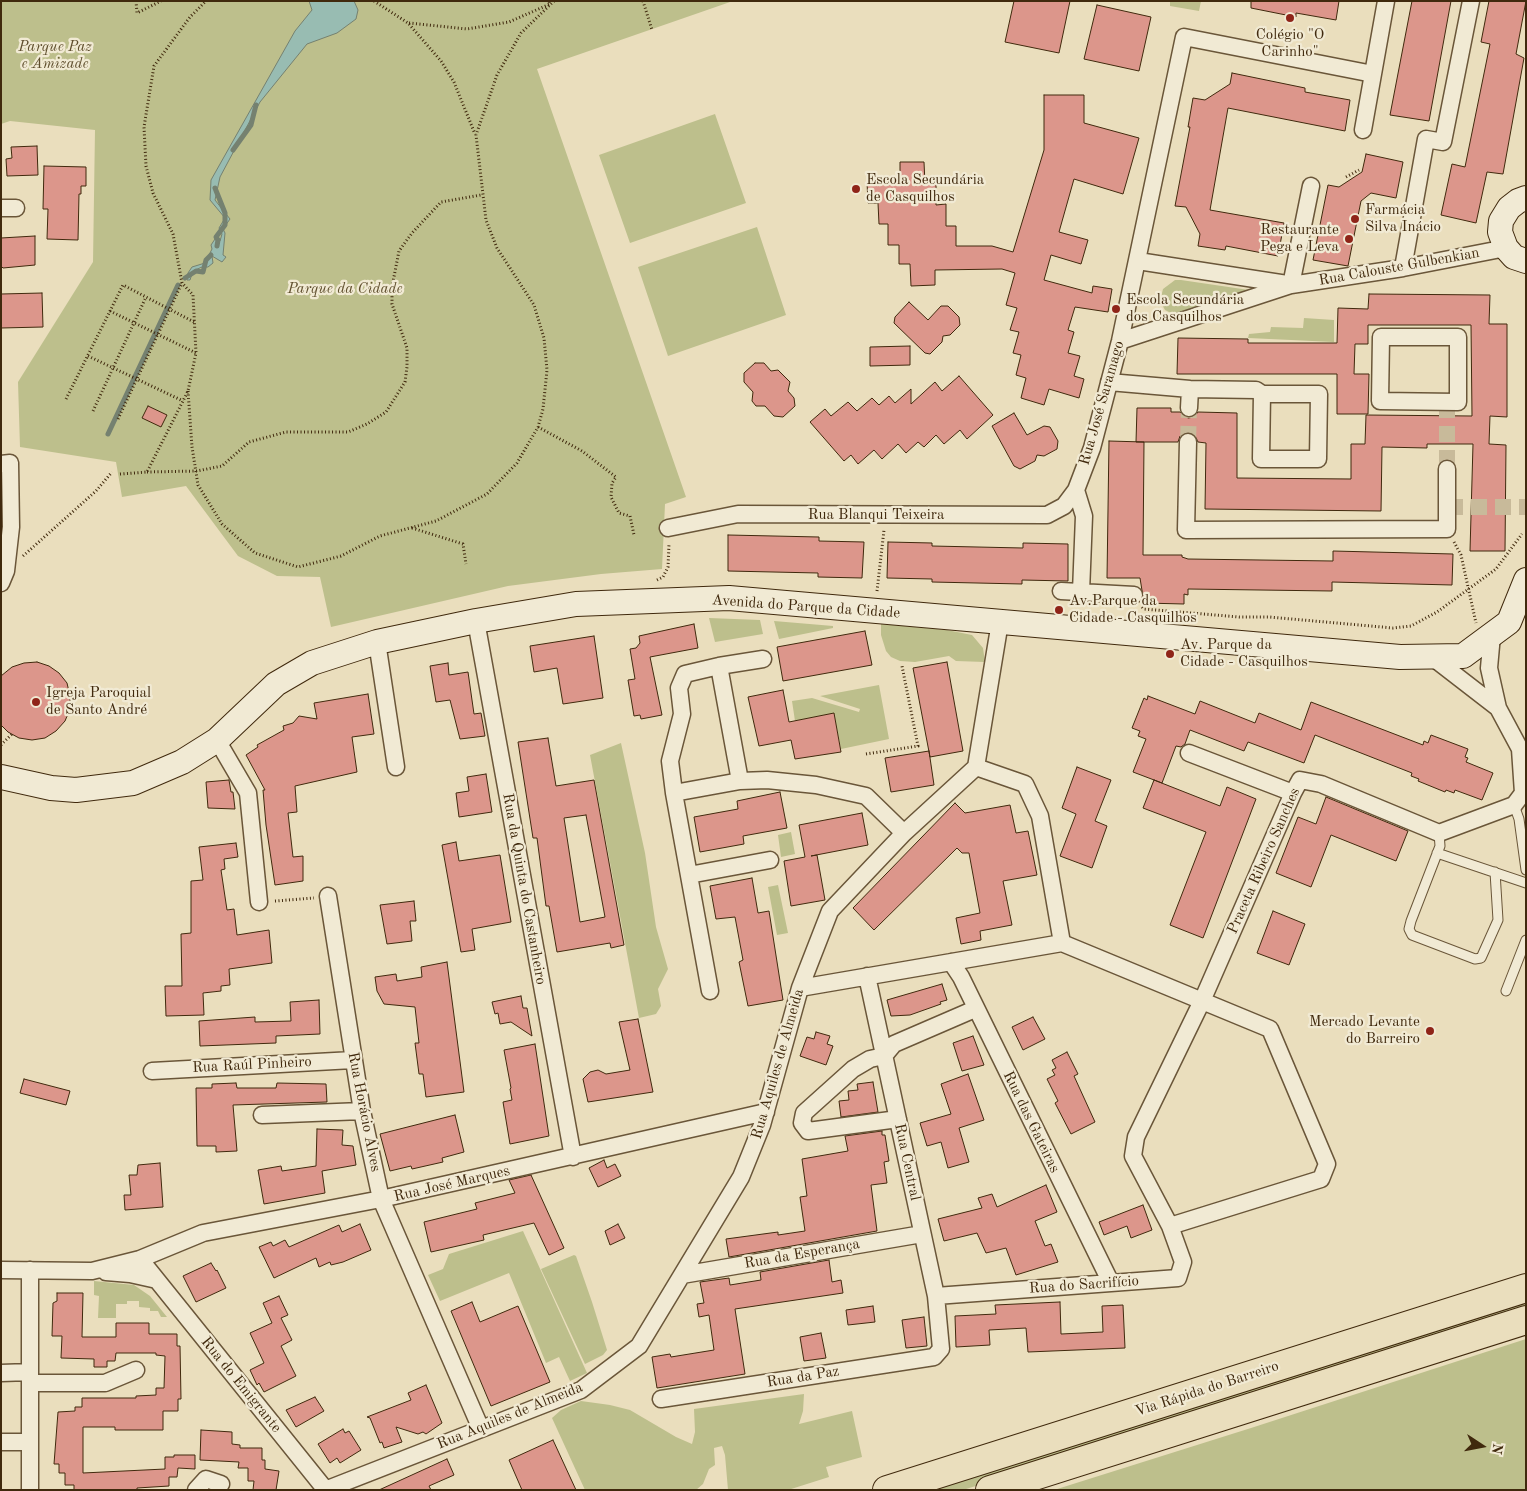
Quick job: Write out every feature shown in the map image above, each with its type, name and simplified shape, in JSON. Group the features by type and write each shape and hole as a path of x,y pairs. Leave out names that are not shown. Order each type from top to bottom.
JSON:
{"highway":[{"name":"Via Rápida do Barreiro","path":"887,1490 1526,1288"},
{"name":"Via Rápida do Barreiro","path":"990,1490 1526,1320"}],"street":[{"path":"1363,130 1386,1"},
{"path":"1403,268 1426,139 1443,142 1472,1"},
{"name":"Rua José Saramago","path":"1076,490 1092,448 1120,341 1184,37 1373,74"},
{"path":"1291,285 1312,186"},
{"path":"1526,198 1509,208 1501,221 1500,232 1506,248 1514,256 1526,261"},
{"name":"Rua Calouste Gulbenkian","path":"1120,341 1291,285 1403,268 1506,248"},
{"name":"Rua Calouste Gulbenkian","path":"1138,261 1291,285"},
{"path":"1381,337 1458,337 1458,402 1380,401 1381,337"},
{"path":"1109,382 1190,390 1256,390 1262,394 1319,394 1318,459 1261,459 1262,394"},
{"path":"1189,408 1190,390"},
{"path":"1188,442 1186,530 1447,529 1447,469"},
{"path":"1,464 10,464 11,527 4,577"},
{"path":"1076,490 1084,516 1080,592"},
{"name":"Rua Blanqui Teixeira","path":"668,528 738,514 1047,515 1064,506 1076,490"},
{"name":"Avenida do Parque da Cidade","path":"1,778 51,788 76,790 133,782 182,762 217,740 276,684 312,663 377,642 476,621 576,604 729,598 1390,657 1432,657 1462,656 1509,622 1526,580"},
{"path":"1061,591 1134,595"},
{"name":"Rua da Quinta do Castanheiro","path":"476,621 573,1157"},
{"path":"1000,622 976,766 1025,784 1040,816 1062,943"},
{"path":"1440,833 1514,805 1523,793 1520,749 1498,708 1489,668 1488,638"},
{"path":"377,642 396,767"},
{"path":"1432,657 1498,708"},
{"path":"710,991 674,793 670,761 682,714 679,688 685,674 763,659"},
{"path":"719,666 740,781"},
{"path":"217,740 248,793 259,902"},
{"path":"1189,753 1293,793"},
{"name":"Rua Aquiles de Almeida","path":"325,1490 581,1390 640,1346 741,1177 766,1112 800,988 830,911 904,833 976,766"},
{"path":"674,793 740,781 767,780 816,785 866,796 904,833"},
{"name":"Praceta Ribeiro Sanches","path":"1170,1226 1133,1156 1136,1137 1202,1001 1300,780 1321,784 1440,833"},
{"path":"689,875 770,860"},
{"name":"Rua Horácio Alves","path":"328,896 353,1060 381,1199 481,1429"},
{"path":"800,988 1062,943 1270,1029 1327,1164 1321,1178 1170,1226"},
{"name":"Rua das Gateiras","path":"951,962 961,977 975,1009 1111,1283"},
{"name":"Rua Central","path":"867,976 936,1296 941,1348"},
{"path":"898,1119 808,1131 802,1123 804,1113 853,1069 870,1059 884,1056 894,1044 975,1009"},
{"name":"Rua Raúl Pinheiro","path":"152,1071 353,1060"},
{"path":"262,1115 362,1111"},
{"name":"Rua José Marques","path":"140,1259 203,1233 381,1199 766,1112"},
{"name":"Rua do Sacrifício","path":"936,1296 1178,1278 1184,1262 1170,1226"},
{"name":"Rua da Esperança","path":"682,1275 922,1234"},
{"path":"92,1270 140,1259"},
{"name":"Rua do Emigrante","path":"140,1259 325,1490"},
{"path":"1,1270 92,1270 130,1274 157,1280"},
{"path":"30,1270 30,1490"},
{"name":"Rua da Paz","path":"660,1399 934,1357 941,1348"},
{"path":"1,1373 30,1378 105,1383 136,1370"},
{"path":"1,1442 24,1442"},
{"path":"196,1490 206,1479 221,1484"}],"lane":[{"path":"1514,805 1519,819 1526,870"},
{"path":"1440,833 1440,846 1410,929 1412,935 1476,959 1481,958 1487,950 1498,920 1495,872"},
{"path":"1437,853 1526,882"},
{"path":"1506,991 1526,940"}],"path":[{"path":"136,1 137,13 161,1"},
{"path":"147,472 188,391 196,353 193,295 182,283 173,234 153,194 146,166 144,127 154,66 190,17 206,1"},
{"path":"188,391 192,447 198,485 222,524 255,553 298,567 341,556 380,536 436,521 488,494 518,463 538,427 543,409 547,370 544,338 534,305 497,248 486,220 481,195 476,134 454,82 441,61 408,23 374,1"},
{"path":"643,1 652,30"},
{"path":"408,23 466,29 509,22 550,2"},
{"path":"476,134 497,75 522,33 550,2"},
{"path":"1346,177 1359,170"},
{"path":"120,474 197,471 222,466 249,442 286,432 348,432 386,412 405,382 407,367 407,348 392,304 392,287 399,251 412,232 441,202 481,195"},
{"path":"118,419 182,283"},
{"path":"66,399 123,286 195,322"},
{"path":"93,411 146,297"},
{"path":"110,312 196,353"},
{"path":"88,356 183,401"},
{"path":"538,427 582,451 616,477 612,483 611,497 619,513 630,516 634,535"},
{"path":"4,577 96,491 112,472"},
{"path":"875,612 886,515"},
{"path":"411,528 463,544 466,564"},
{"path":"1447,529 1462,555 1468,588 1488,638"},
{"path":"1134,595 1144,609 1239,617 1269,616 1393,628 1411,626 1437,612 1496,569 1522,534"},
{"path":"866,754 918,746 902,666"},
{"path":"1,745 12,734"},
{"path":"259,902 328,896"}],"green space":[{"name":"Parque da Cidade","path":"1,1 733,1 537,69 686,497 665,504 662,569 601,574 508,586 331,627 320,577 277,576 238,556 186,486 122,497 116,462 20,447 18,382 93,262 95,130 10,121 1,124"},
{"path":"1170,1 1201,1 1199,11 1170,6"},
{"path":"715,114 746,203 630,243 599,155"},
{"path":"757,227 786,315 668,356 638,267"},
{"path":"1175,280 1249,290 1177,315 1165,310 1160,301 1163,289"},
{"path":"1304,318 1334,320 1334,342 1248,338 1249,334 1270,332 1271,327 1303,328"},
{"path":"709,618 760,620 763,634 715,642"},
{"path":"774,621 833,626 833,628 779,639"},
{"path":"881,624 947,630 972,635 983,648 985,662 956,661 949,656 915,662 900,661 891,657 886,651 881,635"},
{"path":"879,685 889,739 841,749 834,714 795,721 792,701 812,698 859,712 860,709 820,696"},
{"path":"621,743 645,853 656,927 668,969 658,989 661,1006 656,1014 639,1018 590,755"},
{"path":"791,832 795,854 781,857 778,835"},
{"path":"778,885 788,933 777,935 768,887"},
{"path":"523,1231 587,1373 570,1381 559,1357 546,1363 509,1273 440,1301 428,1275 443,1269 449,1254"},
{"path":"574,1255 576,1256 592,1302 607,1350 603,1355 585,1364 541,1269"},
{"path":"94,1281 134,1285 150,1296 167,1317 161,1317 158,1311 150,1311 150,1308 139,1307 139,1301 127,1301 127,1304 116,1304 116,1318 98,1318 99,1296 94,1295"},
{"path":"1526,1301 1526,1311 963,1490 933,1490"},
{"path":"1526,1339 1526,1490 1054,1490 1251,1428"},
{"path":"804,1394 803,1411 799,1424 852,1411 862,1457 826,1467 829,1477 788,1490 728,1490 725,1455 722,1446 714,1448 715,1465 709,1469 703,1484 696,1490 585,1490 552,1418 561,1410 581,1401 610,1405 630,1410 676,1437 692,1444 695,1432 694,1409"}],"water":[{"path":"309,1 354,1 358,10 356,19 337,33 307,44 260,102 220,177 215,200 230,219 223,229 225,233 223,255 226,257 222,262 212,256 213,263 208,267 202,267 193,271 190,280 187,280 188,273 192,267 205,263 212,249 211,245 215,239 220,241 222,234 219,228 225,218 210,200 211,180 295,31 312,10"}],"building":[{"path":"1014,1 1070,1 1059,53 1005,42"},
{"path":"1251,1 1339,1 1336,20 1296,13 1296,17 1251,8"},
{"path":"1412,1 1451,1 1429,121 1390,115"},
{"path":"1489,1 1526,1 1516,54 1524,58 1503,174 1487,172 1476,223 1441,215 1452,164 1465,167 1490,44 1481,42"},
{"path":"1097,5 1151,17 1139,71 1084,59"},
{"path":"1232,73 1305,88 1305,92 1350,100 1345,131 1228,108 1210,210 1284,223 1278,256 1226,246 1225,250 1198,246 1200,234 1186,207 1175,206 1190,127 1188,127 1193,98 1205,100 1230,84"},
{"path":"1044,95 1084,95 1084,123 1139,138 1123,194 1074,179 1059,232 1088,240 1081,264 1051,255 1044,280 1092,293 1093,286 1112,289 1108,312 1075,307 1068,330 1074,332 1068,353 1080,356 1074,376 1084,379 1079,398 1049,389 1044,405 1021,398 1026,378 1016,375 1021,355 1013,353 1019,332 1010,330 1017,308 1006,305 1015,273 1002,269 935,270 935,285 911,286 910,264 899,264 899,245 888,245 888,224 879,224 878,203 868,203 867,182 900,181 900,162 924,162 925,184 936,184 936,205 946,204 946,226 956,226 956,246 992,246 1013,252 1044,150"},
{"path":"37,146 38,175 7,176 6,159 12,158 11,147"},
{"path":"1366,154 1403,162 1396,198 1371,193 1361,201 1348,266 1313,260 1328,185 1339,187 1362,172"},
{"path":"44,166 86,167 86,186 81,186 81,194 79,194 78,240 47,239 48,209 43,209"},
{"path":"35,236 35,265 3,268 1,266 1,238"},
{"path":"42,293 43,327 1,328 1,294"},
{"path":"1369,294 1490,295 1489,324 1507,324 1507,417 1490,416 1489,444 1506,445 1505,551 1470,551 1473,444 1427,444 1427,448 1382,447 1381,511 1205,509 1206,443 1198,442 1194,434 1188,432 1180,436 1178,442 1136,442 1137,408 1171,408 1171,412 1180,412 1188,418 1194,417 1198,412 1237,413 1237,478 1351,479 1351,444 1365,444 1366,415 1472,416 1471,325 1368,325 1368,344 1355,344 1354,374 1369,374 1368,414 1337,414 1337,374 1177,374 1178,338 1248,339 1248,343 1337,343 1338,308 1368,309"},
{"path":"909,302 928,320 941,306 948,306 959,317 960,325 950,335 943,336 942,342 930,354 925,353 894,323 895,317"},
{"path":"910,346 910,365 870,366 870,347"},
{"path":"755,363 764,363 771,371 778,370 790,382 788,391 794,398 795,406 783,417 774,416 765,406 756,406 752,401 753,392 744,382 744,373"},
{"path":"959,376 993,415 967,439 960,430 944,444 936,435 924,447 918,442 906,453 898,444 882,459 874,450 858,464 851,455 844,461 810,422 825,409 831,416 848,402 857,411 872,398 879,405 889,396 895,403 911,389 911,404 935,382 942,391"},
{"path":"148,406 167,415 161,427 142,418"},
{"path":"1014,413 1027,435 1044,426 1050,427 1058,441 1057,449 1044,456 1037,455 1035,461 1020,469 1014,466 992,426"},
{"path":"1109,441 1144,442 1143,555 1182,555 1182,557 1188,559 1333,561 1333,551 1453,554 1452,585 1332,582 1332,591 1188,589 1188,595 1184,594 1184,604 1144,603 1140,578 1107,578"},
{"path":"728,535 819,537 819,541 864,542 862,578 818,577 818,573 728,571"},
{"path":"888,542 932,543 932,546 1023,548 1023,543 1068,544 1068,581 1022,580 1022,584 932,582 932,579 887,578"},
{"path":"694,624 698,648 650,657 662,715 641,719 640,715 634,716 628,680 635,679 630,649 636,648 640,643 639,636"},
{"path":"865,631 872,665 783,681 777,647"},
{"path":"594,636 603,698 563,704 557,668 534,672 530,646"},
{"name":"Igreja Paroquial de Santo André","path":"37,662 49,666 59,673 67,683 70,709 65,721 56,731 45,738 32,740 19,738 8,732 1,725 1,676 12,667 24,663"},
{"path":"947,662 963,751 930,757 913,668"},
{"path":"448,663 449,675 468,672 474,714 481,713 485,736 460,739 450,700 436,702 430,666"},
{"path":"783,690 789,722 834,713 841,752 795,759 791,740 759,746 748,697"},
{"path":"368,694 374,734 352,737 357,772 295,786 297,812 288,813 293,857 303,856 303,881 275,885 266,825 263,790 265,790 246,755 258,747 257,745 284,730 283,726 293,723 299,716 317,719 314,703"},
{"path":"1148,696 1195,714 1200,701 1255,723 1259,713 1301,730 1311,702 1423,745 1424,741 1428,743 1431,735 1468,749 1465,757 1468,758 1466,762 1493,773 1482,800 1455,790 1454,793 1446,790 1445,792 1418,781 1419,779 1411,776 1412,773 1315,735 1304,763 1248,742 1244,751 1190,730 1185,744 1181,747 1176,746 1162,783 1133,772 1146,739 1138,736 1140,731 1132,728 1144,698 1147,700"},
{"path":"548,738 556,786 594,780 624,945 611,948 610,943 557,952 549,906 546,906 537,838 533,838 518,742","holes":["586,815 605,917 580,922 564,818"]},
{"path":"929,751 934,785 891,792 885,758"},
{"path":"1077,767 1111,780 1095,821 1107,826 1092,868 1060,856 1076,814 1062,808"},
{"path":"486,774 492,812 459,817 456,793 469,791 467,777"},
{"path":"229,780 235,809 208,808 206,782"},
{"path":"1154,780 1220,806 1227,787 1256,799 1203,938 1170,925 1206,832 1143,808"},
{"path":"780,792 787,828 743,836 744,844 700,852 694,817 738,809 737,801"},
{"path":"1326,797 1408,831 1396,861 1331,835 1311,887 1276,873 1298,817 1316,824"},
{"path":"955,803 965,813 1010,805 1016,833 1028,831 1037,875 1003,881 1012,925 980,931 981,940 961,944 956,918 980,913 969,853 962,853 957,848 874,930 853,908"},
{"path":"862,813 868,845 811,856 817,855 825,900 791,906 784,861 805,857 799,825"},
{"path":"456,842 459,861 500,855 511,922 472,929 475,950 461,952 442,845"},
{"path":"236,843 238,857 224,859 225,869 221,870 227,910 234,909 237,935 269,930 272,963 229,969 230,985 221,986 221,991 203,993 204,1015 166,1016 165,986 182,986 181,934 191,933 191,881 203,880 199,847"},
{"path":"752,878 758,913 769,911 783,1000 748,1006 739,962 743,960 735,917 716,919 710,886"},
{"path":"414,901 416,921 410,921 412,941 387,944 380,905"},
{"path":"1273,911 1305,924 1289,965 1257,953"},
{"path":"447,962 464,1092 426,1097 423,1074 419,1074 415,1043 419,1043 415,1007 384,1004 377,991 375,977 396,974 397,981 422,977 421,967"},
{"path":"942,984 947,1000 940,1002 941,1004 910,1015 891,1016 887,1000"},
{"path":"521,996 523,1008 527,1008 532,1036 511,1022 500,1024 498,1013 495,1014 492,1002"},
{"path":"319,1000 320,1034 276,1036 276,1043 200,1046 199,1021 255,1017 255,1022 291,1021 290,1002"},
{"path":"1033,1017 1045,1039 1023,1050 1012,1027"},
{"path":"638,1019 653,1092 588,1102 583,1079 590,1072 598,1070 606,1074 630,1070 619,1022"},
{"path":"816,1032 830,1036 827,1044 833,1046 826,1065 800,1056 807,1037 814,1039"},
{"path":"973,1036 984,1065 962,1071 953,1043"},
{"path":"535,1044 549,1136 510,1144 503,1102 512,1100 504,1050"},
{"path":"1067,1052 1078,1074 1074,1076 1095,1122 1071,1134 1055,1103 1058,1101 1047,1079 1055,1075 1052,1070 1056,1068 1052,1060"},
{"path":"968,1074 984,1120 959,1128 969,1162 948,1168 941,1142 927,1146 920,1123 951,1114 941,1084"},
{"path":"24,1079 70,1091 66,1105 20,1093"},
{"path":"873,1082 878,1112 841,1117 839,1101 849,1100 848,1091 858,1090 857,1084"},
{"path":"236,1083 237,1088 276,1088 277,1083 326,1084 327,1102 233,1105 237,1151 216,1152 216,1146 197,1146 196,1088 212,1088 212,1084"},
{"path":"455,1115 464,1152 442,1158 443,1162 412,1169 411,1166 390,1171 380,1134"},
{"path":"317,1129 343,1130 342,1145 353,1146 356,1165 322,1171 325,1193 264,1204 258,1170 281,1166 282,1171 316,1166"},
{"path":"882,1131 882,1135 885,1135 889,1161 884,1162 887,1183 871,1185 877,1231 729,1257 726,1239 778,1232 778,1235 805,1231 800,1197 807,1196 802,1159 848,1151 845,1136"},
{"path":"604,1160 607,1168 615,1164 621,1176 598,1187 589,1168"},
{"path":"160,1163 163,1207 125,1210 124,1195 131,1195 129,1175 137,1175 138,1165"},
{"path":"531,1175 564,1248 549,1255 534,1223 483,1235 484,1240 431,1252 424,1222 477,1209 475,1203 515,1193 509,1180"},
{"path":"1046,1185 1057,1212 1035,1221 1045,1246 1051,1244 1058,1262 1016,1275 1006,1248 986,1253 977,1233 944,1241 938,1219 982,1208 978,1198 992,1194 997,1207"},
{"path":"1143,1205 1152,1230 1131,1238 1127,1226 1104,1235 1099,1222"},
{"path":"360,1224 371,1250 343,1262 331,1265 330,1262 319,1267 316,1258 274,1278 259,1247 271,1242 273,1246 285,1240 289,1247 339,1225 342,1232"},
{"path":"618,1224 625,1238 610,1245 605,1231"},
{"path":"829,1260 832,1282 841,1280 843,1293 735,1309 745,1374 657,1388 652,1357 670,1354 671,1357 714,1350 709,1315 699,1317 697,1304 704,1303 700,1282 729,1278 730,1285 761,1280 760,1272"},
{"path":"211,1263 217,1270 226,1288 196,1302 183,1276"},
{"path":"57,1293 83,1293 82,1337 116,1337 116,1323 149,1323 149,1334 177,1334 177,1346 180,1346 181,1399 178,1399 178,1411 163,1411 163,1430 115,1430 115,1427 83,1427 83,1473 165,1469 165,1457 174,1457 174,1455 195,1455 195,1469 178,1468 177,1477 169,1477 169,1486 137,1488 137,1490 74,1490 74,1485 65,1485 65,1473 59,1473 59,1464 54,1464 58,1412 75,1411 75,1407 82,1407 82,1398 136,1398 136,1396 156,1395 156,1388 164,1388 165,1356 156,1355 156,1353 116,1353 115,1361 107,1361 107,1367 94,1367 94,1359 61,1358 62,1336 52,1336 53,1303 57,1301"},
{"path":"279,1296 288,1315 281,1318 292,1340 281,1346 296,1376 264,1392 259,1383 257,1385 250,1370 264,1363 250,1333 272,1323 263,1303"},
{"path":"472,1302 480,1322 518,1306 550,1382 491,1406 451,1311"},
{"path":"1060,1302 1061,1334 1103,1332 1102,1306 1123,1305 1125,1348 1028,1352 1026,1328 989,1330 990,1345 956,1347 955,1316 996,1314 995,1305"},
{"path":"873,1306 875,1322 848,1325 846,1310"},
{"path":"924,1317 927,1346 906,1348 902,1320"},
{"path":"821,1333 826,1358 804,1361 800,1337"},
{"path":"426,1385 442,1423 426,1434 423,1432 418,1434 396,1427 402,1442 384,1448 382,1442 380,1443 370,1418 367,1417 411,1400 408,1393"},
{"path":"315,1397 324,1411 296,1427 286,1410"},
{"path":"343,1429 345,1433 349,1431 361,1450 340,1463 337,1458 330,1463 318,1444"},
{"path":"201,1430 232,1432 232,1444 240,1445 240,1448 262,1448 262,1460 265,1460 265,1469 279,1471 276,1490 253,1490 254,1481 248,1481 248,1468 238,1468 239,1462 200,1460"},
{"path":"553,1440 576,1490 522,1490 509,1460"},
{"path":"447,1459 454,1475 429,1486 431,1490 379,1490"}],"waterway":[{"path":"233,150 251,125 256,105"},
{"path":"215,188 225,213 225,225 216,237 218,240 217,246"},
{"path":"185,278 196,271 203,272 206,260 211,255"},
{"path":"108,434 178,285"}],"tunnel":[{"path":"1447,402 1447,469"},
{"path":"1188,442 1189,408"},
{"path":"1447,507 1526,507"}],"place":[{"name":"Colégio \"O Carinho\"","path":"1290,18"},
{"name":"Escola Secundária de Casquilhos","path":"856,189"},
{"name":"Farmácia Silva Inácio","path":"1355,219"},
{"name":"Restaurante Pega e Leva","path":"1349,239"},
{"name":"Escola Secundária dos Casquilhos","path":"1116,309"},
{"name":"Av.Parque da Cidade - Casquilhos","path":"1059,610"},
{"name":"Av. Parque da Cidade - Casquilhos","path":"1170,654"},
{"name":"Igreja Paroquial de Santo André","path":"36,702"},
{"name":"Mercado Levante do Barreiro","path":"1430,1031"}],"park label":[{"name":"Parque Paz e Amizade","path":"55,56"}]}
